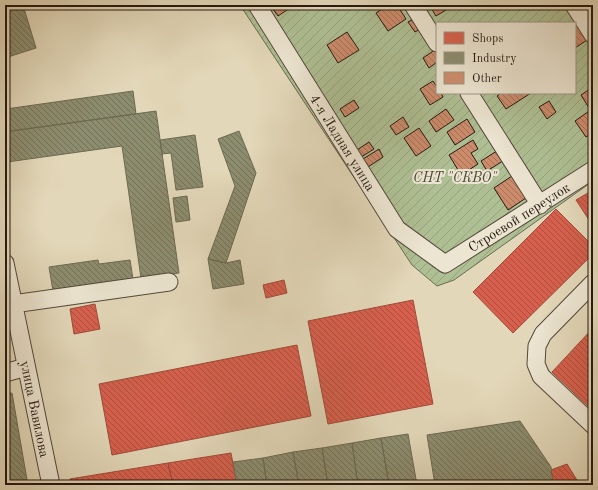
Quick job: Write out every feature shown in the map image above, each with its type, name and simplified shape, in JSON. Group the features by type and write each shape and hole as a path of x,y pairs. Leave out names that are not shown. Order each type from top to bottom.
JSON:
{"street":[{"name":"4-я Ладная улица","path":"257,5 398,229 445,264"},
{"path":"413,5 436,41"},
{"path":"574,5 593,35"},
{"path":"470,94 540,205"},
{"name":"Строевой переулок","path":"445,264 593,170"},
{"name":"улица Вавилова","path":"5,263 51,485"},
{"path":"13,304 169,282"},
{"path":"592,287 543,334 537,346 536,364 541,376 593,425"},
{"path":"5,373 26,367"}],"green space":[{"name":"СНТ \"СКВО\"","path":"240,5 593,5 593,181 454,280 437,286 412,265"}],"building: Shops":[{"path":"593,190 593,226 576,200"},
{"path":"556,209 593,246 593,254 513,333 473,292"},
{"path":"284,280 287,293 266,298 263,285"},
{"path":"413,300 433,404 328,424 308,321"},
{"path":"95,304 100,329 74,334 70,309"},
{"path":"593,328 593,411 552,372"},
{"path":"297,345 311,416 112,455 99,384"},
{"path":"231,453 237,485 173,485 168,463"},
{"path":"168,463 173,485 71,485 70,479"},
{"path":"567,464 580,485 553,485 551,470"}],"building: Industry":[{"path":"5,5 23,5 36,48 5,58"},
{"path":"133,91 136,114 10,131 6,109"},
{"path":"156,111 179,273 141,278 122,146 7,162 5,132"},
{"path":"239,131 256,173 226,263 208,259 235,186 218,139"},
{"path":"195,135 203,187 176,190 171,153 162,154 160,140"},
{"path":"187,196 190,220 176,222 173,198"},
{"path":"208,259 226,263 240,260 244,284 213,289"},
{"path":"98,260 99,264 130,260 133,279 53,291 49,267"},
{"path":"12,393 27,480 5,484 5,394"},
{"path":"520,421 551,467 553,485 435,485 427,435"},
{"path":"408,434 417,485 389,485 381,438"},
{"path":"381,438 389,485 358,485 352,443"},
{"path":"352,443 358,485 328,485 322,448"},
{"path":"322,448 328,485 299,485 293,452"},
{"path":"293,452 299,485 267,485 263,458"},
{"path":"263,458 267,485 237,485 233,462"}],"building: Other":[{"path":"270,5 293,5 293,6 278,16"},
{"path":"388,5 397,5 406,19 388,31 376,13"},
{"path":"443,5 446,10 436,16 430,6"},
{"path":"416,18 422,28 415,32 408,22"},
{"path":"576,26 587,40 576,47"},
{"path":"347,32 359,50 338,63 327,45"},
{"path":"436,49 436,63 429,68 423,58"},
{"path":"433,81 436,86 436,94 442,94 443,97 430,105 420,89"},
{"path":"593,87 593,105 589,108 581,95"},
{"path":"500,94 529,94 506,109 497,96"},
{"path":"354,100 359,108 345,117 340,109"},
{"path":"549,101 556,112 547,119 539,107"},
{"path":"446,109 454,120 436,132 429,121"},
{"path":"592,109 593,132 586,137 575,121"},
{"path":"403,117 409,127 396,135 390,126"},
{"path":"467,119 475,132 455,145 447,132"},
{"path":"419,128 431,146 416,156 404,138"},
{"path":"473,140 478,149 471,153 478,164 461,175 449,155"},
{"path":"369,142 374,149 361,157 357,150"},
{"path":"379,149 383,157 368,167 363,159"},
{"path":"500,149 506,159 487,171 481,161"},
{"path":"512,176 526,198 508,210 494,188"}]}
